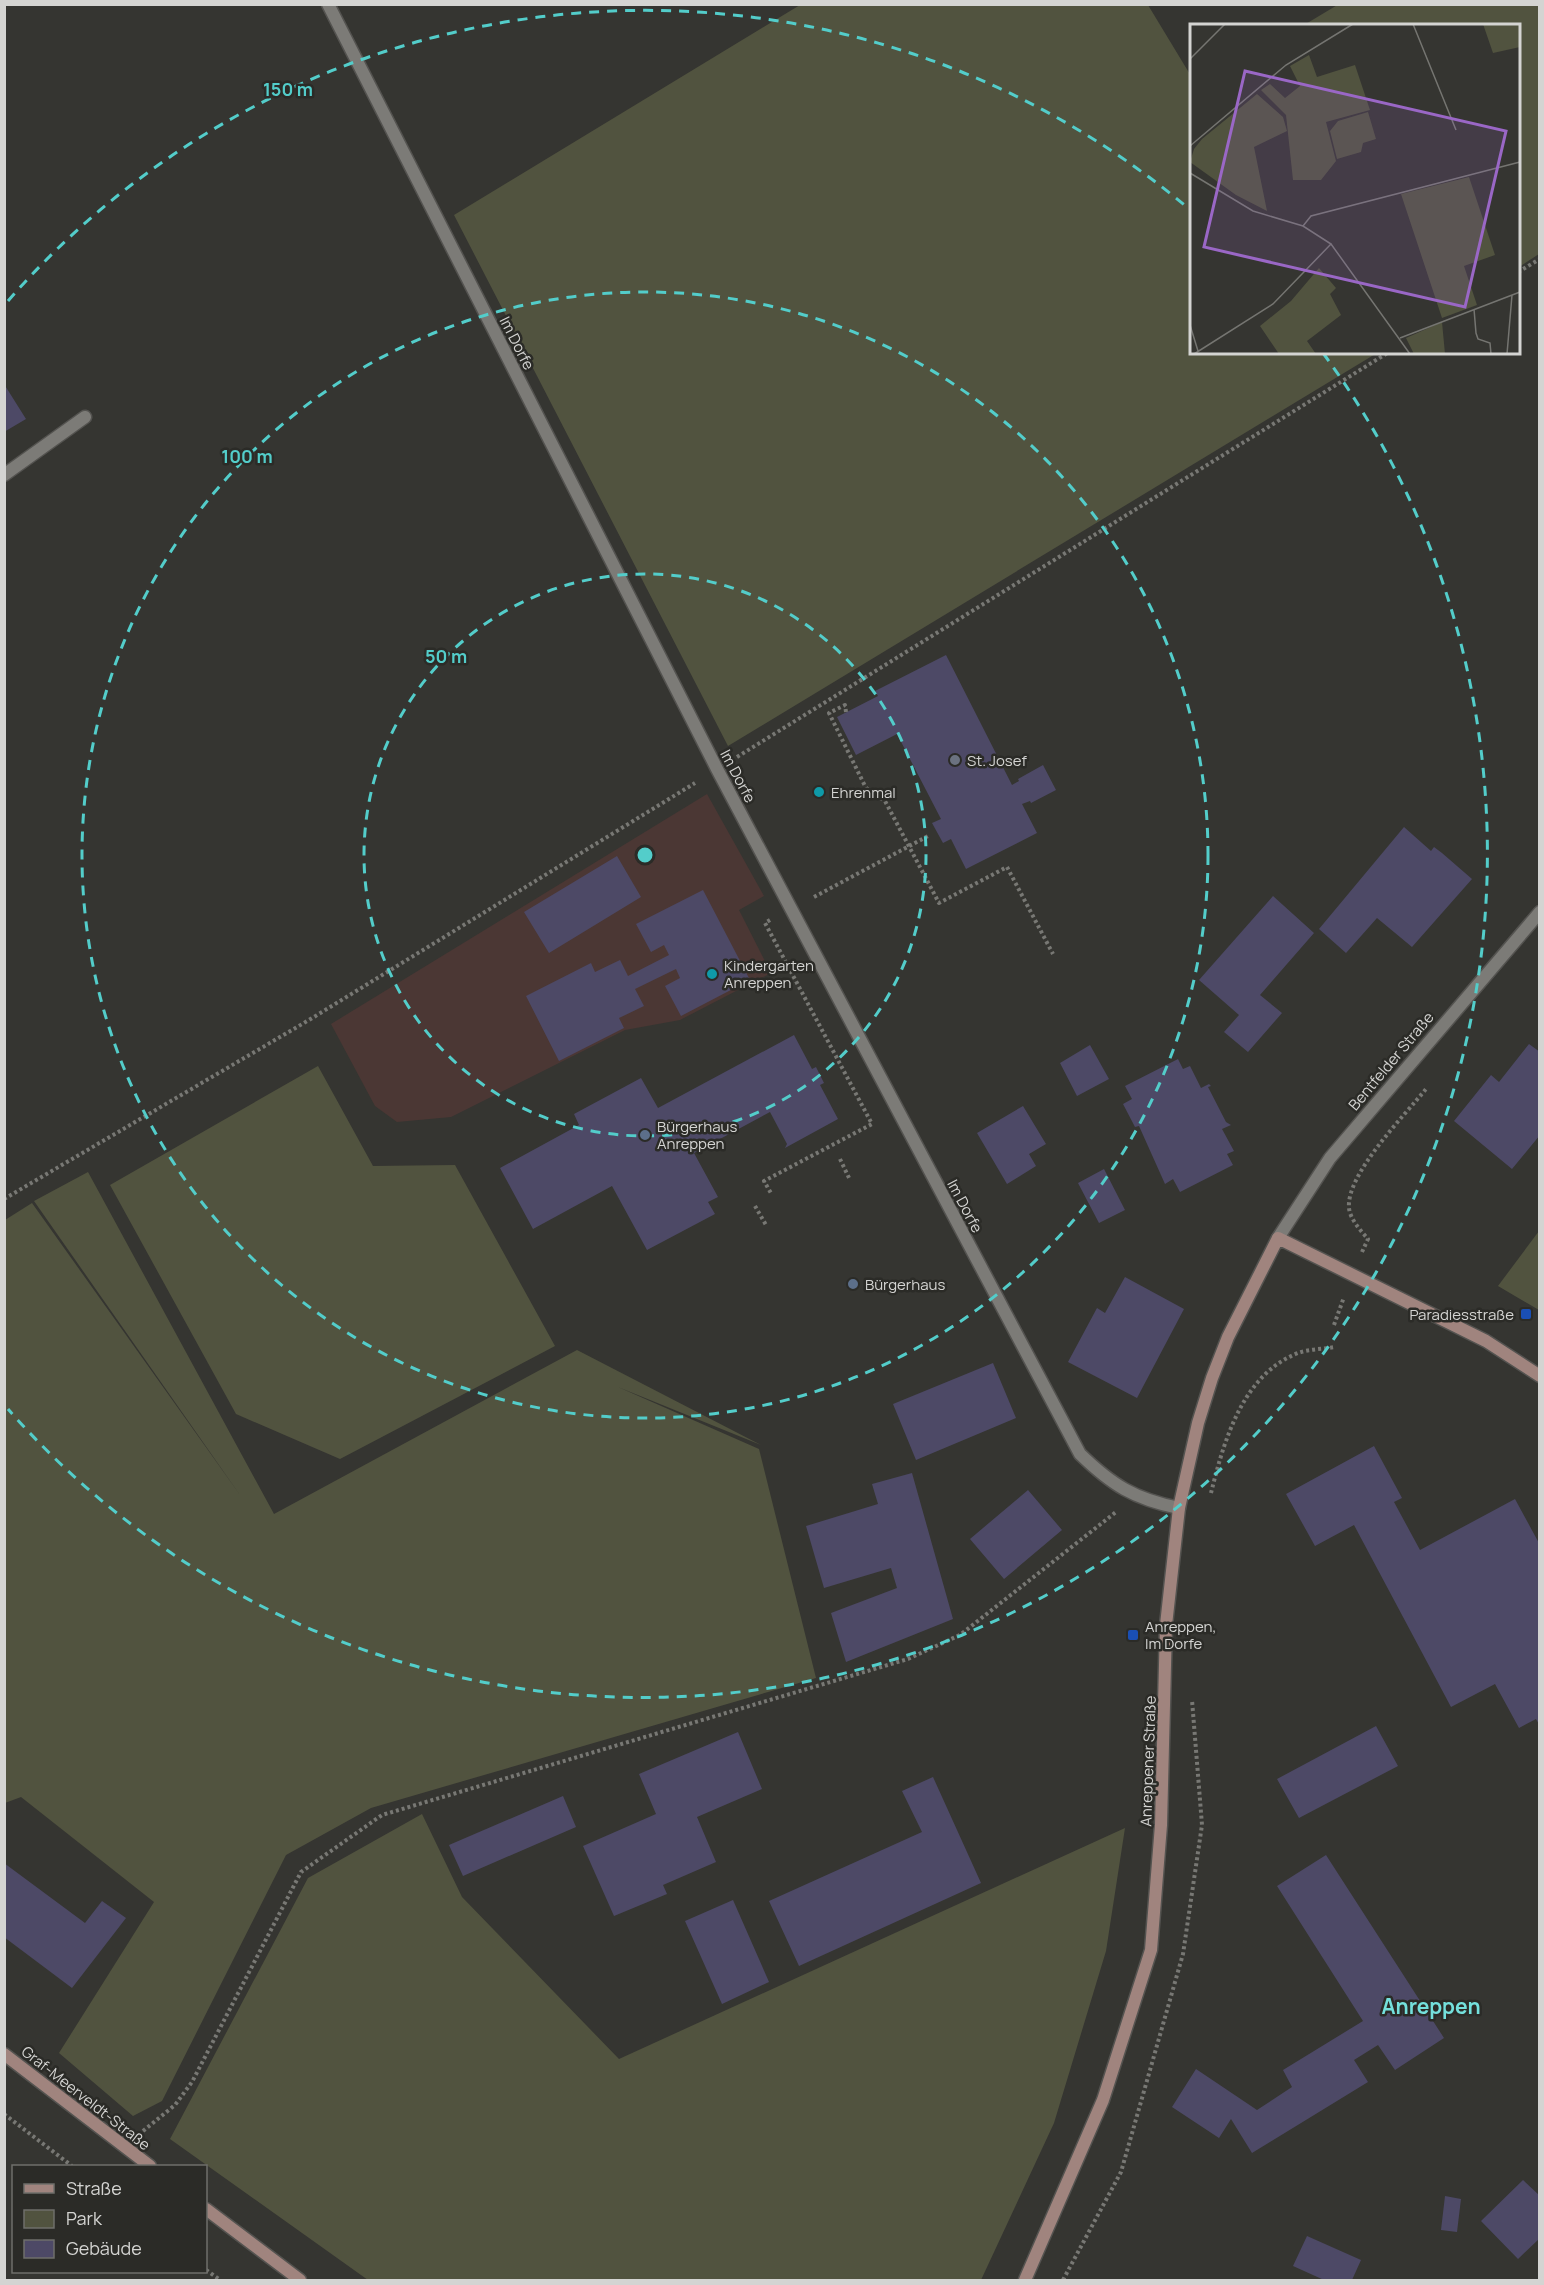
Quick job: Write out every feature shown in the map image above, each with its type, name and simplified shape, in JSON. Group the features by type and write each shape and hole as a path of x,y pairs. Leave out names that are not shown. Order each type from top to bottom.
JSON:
{"main road":[{"path":"1278,1238 1486,1341 1539,1376"},
{"name":"Anreppener Straße","path":"1025,2280 1103,2100 1151,1950 1161,1825 1166,1624 1179,1508 1197,1423 1212,1378 1228,1337 1278,1238"},
{"name":"Graf-Meerveldt-Straße","path":"4,2054 149,2165"},
{"path":"207,2210 300,2280"}],"street":[{"name":"Im Dorfe","path":"328,4 717,769 1080,1454 1105,1478 1136,1497 1179,1508"},
{"path":"4,475 85,417"},
{"name":"Bentfelder Straße","path":"1278,1238 1330,1158 1539,912"}],"path":[{"path":"1520,271 1539,259"},
{"path":"4,1199 309,1020 1386,354"},
{"path":"846,712 845,705 829,712 866,788 885,801 939,903 1007,867 1053,954"},
{"path":"909,847 928,836"},
{"path":"1352,1275 1368,1239 1359,1229 1349,1211 1349,1197 1356,1176 1429,1086"},
{"path":"840,1159 850,1180"},
{"path":"755,1206 766,1225"},
{"path":"123,2146 175,2105 192,2082 301,1872 382,1815 908,1659 960,1635 1136,1497"},
{"path":"4,2114 71,2165"},
{"path":"207,2271 220,2280"}],"shaded area":[{"path":"707,794 764,896 739,910 771,973 680,1020 625,1030 451,1117 397,1122 375,1106 331,1024"}],"green space":[{"path":"1339,4 1539,5 1539,254 1520,266 1520,24 1306,24"},
{"path":"800,5 1148,5 1190,74 1190,354 1375,354 728,746 454,215"},
{"path":"318,1066 373,1166 455,1165 555,1346 340,1459 236,1414 110,1185"},
{"path":"88,1172 274,1514 577,1350 761,1445 618,1387 759,1449 816,1678 371,1808 286,1855 162,2101 133,2116 59,2053 154,1902 21,1797 5,1803 5,1220 32,1203 240,1495 34,1201"},
{"path":"1539,1231 1539,1310 1498,1286"},
{"path":"422,1814 462,1897 619,2059 1125,1828 1106,1951 1054,2123 981,2280 368,2280 170,2139 308,1878"}],"building":[{"path":"4,384 26,419 4,432"},
{"name":"St. Josef","path":"946,655 1012,785 1043,765 1056,790 1031,803 1030,801 1022,804 1037,833 966,869 951,839 943,843 932,823 941,819 897,734 856,755 837,717 878,696 875,691"},
{"path":"1404,827 1431,851 1434,847 1472,879 1412,947 1377,918 1346,953 1319,929"},
{"path":"617,856 641,897 549,953 524,912"},
{"name":"Kindergarten Anreppen","path":"703,890 750,980 681,1016 665,986 680,978 676,969 635,989 644,1006 619,1018 624,1028 559,1061 526,996 591,963 595,972 620,960 628,976 669,955 664,945 651,952 636,924"},
{"path":"1273,896 1314,933 1260,995 1282,1013 1248,1052 1224,1032 1239,1015 1199,980"},
{"name":"Bürgerhaus Anreppen","path":"794,1035 812,1069 816,1067 824,1083 820,1085 838,1119 785,1148 787,1144 770,1112 694,1153 718,1197 708,1202 715,1214 647,1250 612,1186 533,1229 500,1168 579,1125 574,1114 641,1078 658,1108"},
{"path":"1529,1044 1540,1052 1540,1135 1512,1169 1454,1121 1491,1075 1499,1082"},
{"path":"1090,1045 1109,1079 1077,1096 1060,1063"},
{"path":"1178,1059 1183,1069 1190,1066 1201,1088 1209,1084 1211,1086 1208,1087 1226,1122 1231,1125 1222,1129 1234,1151 1227,1154 1233,1165 1180,1192 1173,1179 1165,1184 1139,1126 1135,1127 1123,1104 1132,1099 1125,1086"},
{"path":"1023,1106 1046,1144 1029,1154 1036,1166 1007,1184 977,1133"},
{"path":"1104,1169 1125,1210 1099,1223 1078,1183"},
{"path":"1125,1277 1184,1309 1137,1398 1068,1362 1097,1308 1105,1313"},
{"path":"993,1363 1016,1418 916,1460 893,1404"},
{"path":"1374,1446 1402,1498 1394,1502 1420,1550 1515,1499 1540,1545 1540,1726 1536,1719 1519,1728 1495,1684 1451,1707 1354,1525 1315,1546 1286,1494"},
{"path":"912,1473 953,1619 846,1662 831,1613 897,1588 891,1568 824,1588 806,1526 878,1504 872,1484"},
{"path":"1028,1490 1062,1530 1004,1579 970,1539"},
{"path":"1376,1726 1398,1766 1299,1818 1277,1779"},
{"path":"738,1732 762,1789 697,1817 716,1862 663,1885 667,1894 614,1916 583,1846 656,1814 639,1774"},
{"path":"933,1777 981,1883 799,1966 769,1901 922,1832 902,1791"},
{"path":"563,1796 576,1827 463,1876 449,1845"},
{"path":"1326,1855 1444,2038 1395,2070 1378,2045 1354,2060 1368,2082 1252,2153 1231,2119 1219,2138 1172,2107 1196,2069 1257,2110 1292,2087 1283,2070 1363,2021 1277,1886"},
{"path":"4,1863 85,1923 102,1901 126,1918 72,1988 4,1937"},
{"path":"733,1900 769,1982 722,2004 685,1921"},
{"path":"1523,2180 1540,2196 1540,2238 1518,2259 1481,2221"},
{"path":"1445,2196 1461,2199 1457,2232 1441,2230"},
{"path":"1307,2236 1361,2260 1352,2280 1324,2280 1293,2266"}],"place":[{"name":"St. Josef","path":"955,760"},
{"name":"Ehrenmal","path":"819,792"},
{"name":"Kindergarten Anreppen","path":"712,974"},
{"name":"Bürgerhaus Anreppen","path":"645,1135"},
{"name":"Bürgerhaus","path":"853,1284"},
{"name":"Paradiesstraße","path":"1526,1314"},
{"name":"Anreppen, Im Dorfe","path":"1133,1635"}],"district":[{"name":"Anreppen","path":"1431,2006"}]}
